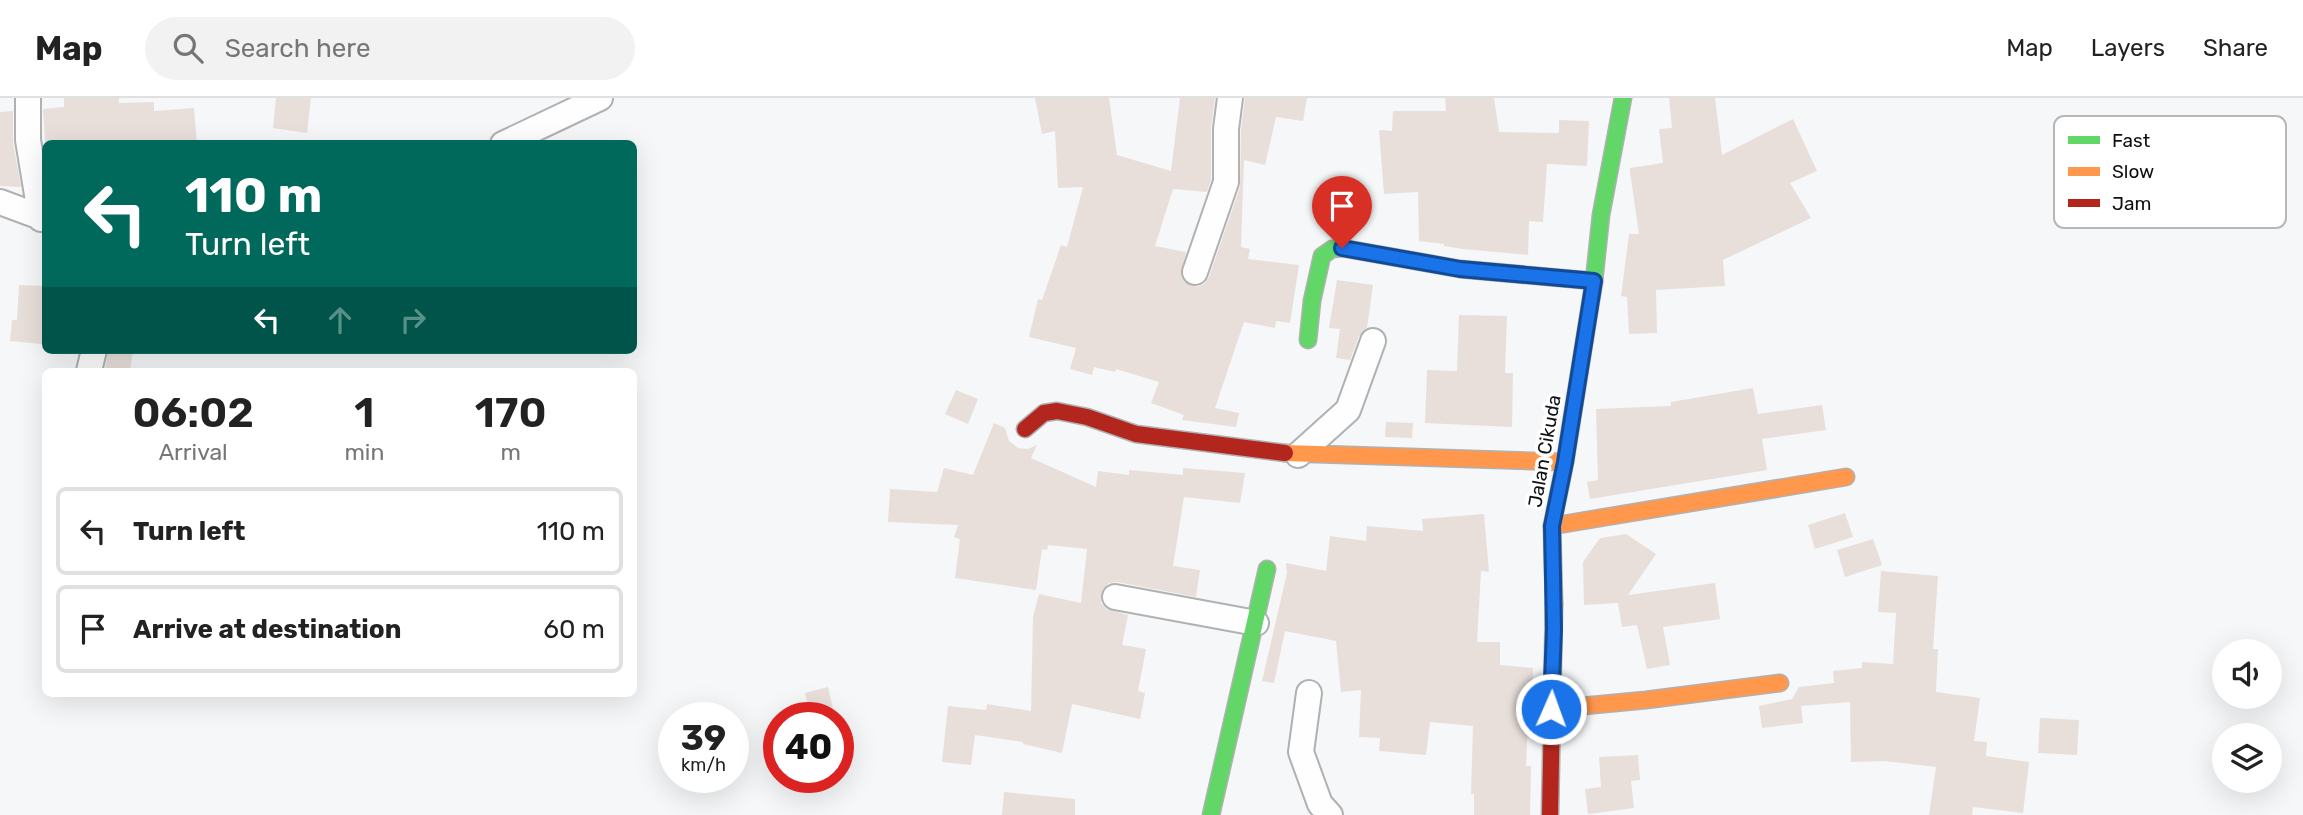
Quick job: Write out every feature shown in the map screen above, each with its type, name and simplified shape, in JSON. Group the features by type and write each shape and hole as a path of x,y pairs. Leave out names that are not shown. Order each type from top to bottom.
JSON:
{"street":[{"path":"28,98 28,140 42,214"},
{"path":"511,140 600,98"},
{"path":"1195,272 1226,182 1226,129 1230,98"},
{"name":"Jalan Cikuda","path":"1550,815 1554,629 1552,526 1594,281 1601,215 1623,98"},
{"path":"0,202 42,219"},
{"path":"1308,340 1312,301 1322,256 1332,249 1342,248 1460,269 1594,281"},
{"path":"1298,455 1348,410 1373,341"},
{"path":"1025,429 1044,413 1057,411 1087,417 1136,434 1298,455 1565,462"},
{"path":"1552,526 1846,477"},
{"path":"1211,815 1267,569"},
{"path":"1115,597 1256,623"},
{"path":"1551,709 1646,701 1780,683"},
{"path":"1309,693 1301,752 1320,804 1330,815"}],"building":[{"path":"64,98 119,98 119,103 154,102 154,111 194,108 197,140 45,140 43,109 64,107"},
{"path":"276,98 311,98 307,133 273,128"},
{"path":"1035,98 1109,98 1117,155 1171,171 1180,98 1215,98 1211,129 1211,180 1207,192 1173,189 1155,246 1186,252 1181,275 1184,282 1197,287 1204,284 1209,277 1240,187 1241,130 1245,98 1307,98 1303,121 1276,117 1265,165 1244,160 1241,247 1250,249 1248,259 1299,265 1290,323 1276,321 1275,328 1244,322 1215,408 1239,413 1236,427 1182,420 1184,415 1151,403 1159,382 1116,369 1115,372 1094,367 1092,375 1070,369 1076,348 1029,337 1038,299 1042,300 1061,245 1067,247 1083,187 1058,188 1055,131 1042,134"},
{"path":"1445,98 1494,98 1499,132 1559,133 1559,120 1589,121 1587,166 1547,164 1543,222 1529,221 1528,255 1463,249 1419,241 1418,192 1384,194 1379,130 1392,131 1393,111 1446,111"},
{"path":"1669,98 1715,98 1722,155 1793,119 1817,171 1790,183 1811,218 1723,260 1725,286 1656,290 1657,333 1629,334 1627,297 1621,296 1629,234 1639,234 1630,168 1663,163 1659,129 1672,128"},
{"path":"13,111 13,142 21,187 0,186 0,112"},
{"path":"1337,280 1373,285 1367,328 1359,336 1350,360 1336,358 1340,329 1329,328"},
{"path":"19,285 42,286 42,344 10,341 12,320 17,320"},
{"path":"1459,315 1507,316 1505,373 1513,373 1512,427 1425,423 1427,370 1457,371"},
{"path":"107,354 132,354 130,368 105,368"},
{"path":"1753,388 1758,414 1822,405 1826,430 1762,439 1767,470 1590,499 1587,482 1598,480 1596,409 1671,406 1671,402"},
{"path":"956,390 978,399 968,424 945,414"},
{"path":"1386,422 1413,423 1412,438 1385,437"},
{"path":"994,423 1005,428 1009,441 1018,448 1028,449 1037,445 1031,458 1096,487 1098,471 1129,475 1129,470 1183,475 1183,468 1245,473 1240,503 1184,497 1173,566 1200,570 1196,597 1117,582 1109,583 1101,594 1101,603 1106,609 1128,615 1122,645 1146,649 1138,691 1145,693 1140,719 1072,704 1062,753 1023,742 975,735 971,765 942,762 948,706 986,710 987,704 1031,711 1033,617 1039,594 1081,603 1087,549 1048,545 1047,550 1042,549 1036,590 955,578 960,539 954,537 958,525 888,522 890,489 937,492 944,468 973,475"},
{"path":"1845,513 1853,537 1815,549 1808,525"},
{"path":"1484,514 1489,572 1481,571 1477,642 1500,642 1500,665 1533,668 1526,766 1531,766 1530,815 1474,815 1474,794 1471,794 1473,726 1430,722 1426,755 1379,751 1380,738 1359,737 1361,690 1341,692 1336,641 1285,631 1274,683 1262,681 1287,573 1286,563 1326,571 1330,536 1366,541 1367,526 1423,531 1422,519"},
{"path":"1626,534 1656,554 1628,595 1715,583 1720,619 1663,627 1670,665 1647,669 1637,625 1622,627 1618,603 1584,605 1583,562 1600,538"},
{"path":"1873,539 1882,565 1845,577 1837,550"},
{"path":"1881,571 1938,576 1933,649 1938,649 1936,692 1980,698 1974,741 1987,742 1986,756 2029,762 2023,813 1973,807 1972,815 1929,815 1936,767 1885,761 1851,762 1850,702 1801,706 1803,723 1762,728 1759,706 1792,699 1799,687 1834,683 1833,671 1862,668 1862,662 1893,664 1896,613 1878,612"},
{"path":"828,687 831,702 807,702 805,693"},
{"path":"2040,718 2079,720 2077,755 2038,753"},
{"path":"1638,755 1640,780 1631,781 1634,808 1588,814 1585,789 1601,787 1599,757"},
{"path":"1004,792 1075,799 1075,815 1002,815"}],"traffic: fast":[{"path":"1554,604 1552,526 1594,281 1601,215 1623,98"},
{"path":"1308,340 1312,301 1322,256 1332,249 1342,248 1460,269 1594,281"},
{"path":"1211,815 1267,569"}],"traffic: slow":[{"path":"1285,453 1565,462"},
{"path":"1552,526 1846,477"},
{"path":"1551,709 1780,683"}],"traffic: jam":[{"path":"1025,429 1044,413 1057,411 1087,417 1136,434 1285,453"},
{"path":"1550,815 1554,604"}],"route":[{"path":"1342,248 1460,269 1594,281 1552,526 1554,629 1551,709"}]}
